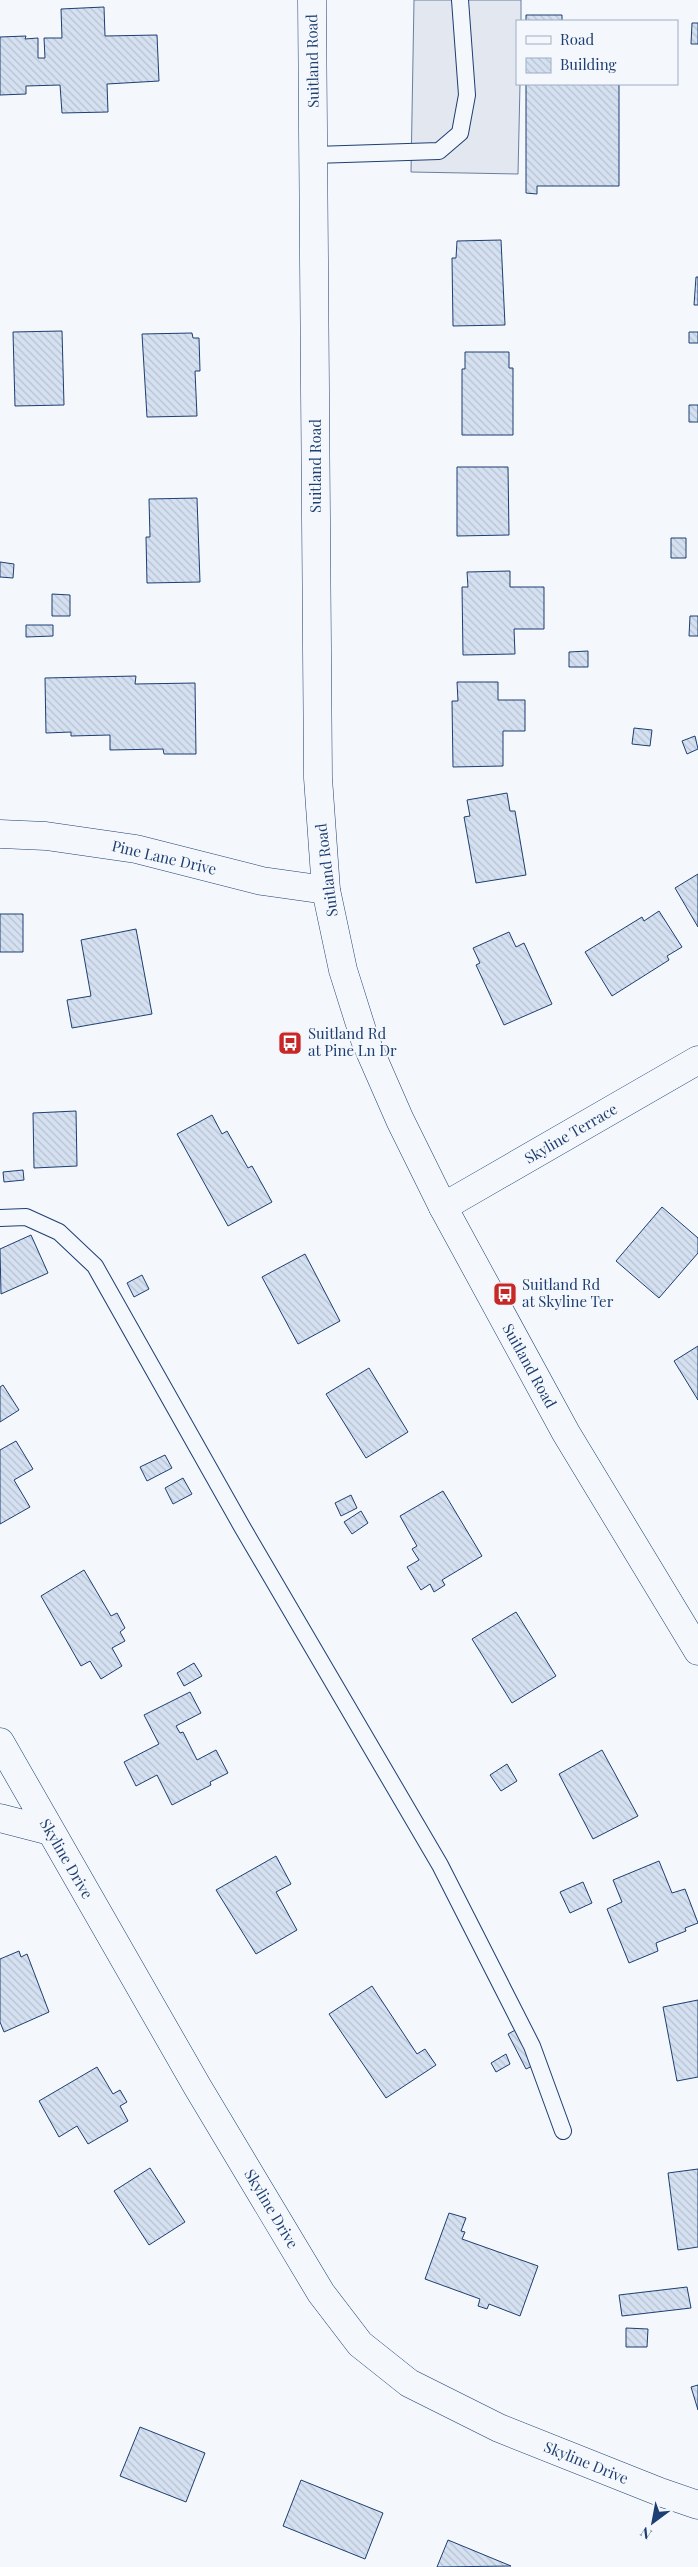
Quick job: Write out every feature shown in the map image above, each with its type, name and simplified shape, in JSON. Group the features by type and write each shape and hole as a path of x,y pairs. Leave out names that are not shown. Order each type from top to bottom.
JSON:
{"street":[{"name":"Suitland Road","path":"312,0 318,778 326,890 343,970 365,1040 400,1120 444,1208 566,1433 698,1651"},
{"name":"Pine Lane Drive","path":"0,834 46,836 136,849 262,881 326,890"},
{"name":"Skyline Terrace","path":"444,1208 698,1060"},
{"name":"Skyline Drive","path":"0,1742 50,1831 321,2294 360,2344 409,2383 499,2428 660,2492 698,2505"},
{"path":"0,1818 50,1831"}],"lane":[{"path":"314,155 439,151 460,133 467,95 460,0"},
{"path":"0,1218 26,1217 59,1232 95,1266 241,1524 440,1865 532,2046 563,2131"}],"shaded area":[{"path":"414,0 521,0 521,20 516,20 516,85 520,85 518,174 411,172"}],"building":[{"path":"104,7 105,36 157,35 159,81 107,84 108,112 62,113 60,85 26,86 26,94 0,95 0,37 26,36 25,39 38,38 38,58 45,58 44,38 62,38 61,9"},
{"path":"526,15 562,15 562,20 526,20"},
{"path":"692,23 698,23 698,44 691,44"},
{"path":"526,85 619,85 619,186 537,186 537,194 526,193"},
{"path":"501,240 505,325 453,326 452,258 456,258 457,241"},
{"path":"696,277 698,277 698,305 694,305"},
{"path":"62,331 64,405 15,406 13,332"},
{"path":"689,332 698,332 698,343 689,343"},
{"path":"192,333 193,338 199,338 200,371 195,371 197,416 147,417 142,334"},
{"path":"465,352 509,352 509,368 513,368 513,435 462,435 462,369 465,369"},
{"path":"689,405 698,405 698,422 689,422"},
{"path":"457,467 508,467 509,535 457,536"},
{"path":"197,498 200,582 147,583 146,537 150,537 149,499"},
{"path":"671,538 686,538 686,558 671,558"},
{"path":"0,562 14,564 13,578 0,577"},
{"path":"510,571 510,587 544,587 544,629 514,629 515,654 463,655 462,587 468,587 467,572"},
{"path":"52,594 70,595 70,616 52,616"},
{"path":"690,616 698,616 698,636 689,636"},
{"path":"26,625 53,625 53,636 26,637"},
{"path":"588,651 588,667 569,667 569,652"},
{"path":"136,676 135,684 195,683 196,754 164,754 163,749 110,750 110,735 71,736 71,732 46,733 45,678"},
{"path":"457,682 498,682 498,700 525,700 525,731 503,731 503,766 453,767 452,701 458,701"},
{"path":"634,728 652,730 650,746 632,744"},
{"path":"695,736 698,749 687,754 682,741"},
{"path":"507,793 510,811 515,811 526,875 476,883 464,817 470,816 467,800"},
{"path":"698,874 698,927 675,888"},
{"path":"659,911 682,947 667,956 669,960 612,996 585,952 642,917 644,921"},
{"path":"0,914 23,914 23,952 0,952"},
{"path":"136,929 152,1014 72,1028 67,1000 91,996 81,940"},
{"path":"509,932 516,947 524,943 552,1004 504,1025 476,965 480,963 473,948"},
{"path":"76,1111 77,1166 34,1168 33,1113"},
{"path":"212,1115 222,1134 227,1131 248,1168 252,1166 272,1202 228,1226 177,1134"},
{"path":"23,1170 24,1180 4,1182 3,1172"},
{"path":"662,1207 698,1238 698,1253 659,1298 616,1261"},
{"path":"31,1235 48,1273 1,1294 0,1249"},
{"path":"305,1254 340,1321 298,1344 262,1277"},
{"path":"142,1275 149,1289 134,1297 127,1283"},
{"path":"698,1346 698,1400 674,1361"},
{"path":"369,1368 408,1432 366,1458 326,1394"},
{"path":"3,1385 19,1410 0,1422 0,1387"},
{"path":"16,1441 33,1469 14,1480 30,1507 0,1524 0,1450"},
{"path":"165,1455 172,1468 147,1481 140,1467"},
{"path":"183,1478 192,1494 173,1504 165,1488"},
{"path":"443,1491 482,1556 442,1580 445,1585 434,1592 430,1584 421,1590 407,1567 419,1560 412,1549 417,1546 400,1516"},
{"path":"351,1495 357,1508 341,1516 335,1503"},
{"path":"361,1511 368,1523 352,1534 344,1522"},
{"path":"84,1570 111,1616 117,1613 125,1628 120,1632 125,1641 112,1648 122,1666 101,1679 90,1661 81,1666 41,1596"},
{"path":"516,1612 556,1676 512,1703 472,1639"},
{"path":"194,1663 202,1676 184,1686 177,1673"},
{"path":"190,1692 201,1713 176,1726 180,1733 183,1732 197,1760 216,1750 228,1773 210,1782 211,1785 172,1805 157,1775 136,1786 124,1762 159,1744 144,1715"},
{"path":"602,1750 638,1816 593,1839 559,1774"},
{"path":"507,1764 517,1781 501,1791 490,1775"},
{"path":"276,1856 291,1884 276,1892 297,1930 256,1954 216,1890"},
{"path":"659,1861 672,1893 685,1889 698,1923 685,1928 686,1931 656,1943 658,1951 629,1963 607,1909 622,1902 613,1880"},
{"path":"583,1882 592,1903 570,1913 560,1892"},
{"path":"19,1951 21,1957 27,1954 49,2012 4,2032 0,2022 0,1959"},
{"path":"372,1986 417,2054 425,2049 436,2065 386,2098 329,2014"},
{"path":"698,2000 698,2077 677,2081 663,2007"},
{"path":"519,2028 537,2064 526,2069 508,2034"},
{"path":"506,2054 510,2064 496,2072 491,2063"},
{"path":"97,2067 113,2094 120,2090 127,2102 120,2106 128,2121 88,2144 77,2126 59,2137 39,2101"},
{"path":"150,2168 185,2222 149,2245 114,2191"},
{"path":"698,2169 698,2247 678,2250 668,2173"},
{"path":"449,2213 466,2218 461,2231 465,2232 462,2239 538,2266 520,2316 489,2304 487,2309 478,2306 480,2299 425,2279"},
{"path":"687,2287 691,2308 622,2316 619,2295"},
{"path":"626,2328 648,2329 647,2347 626,2347"},
{"path":"698,2385 698,2410 691,2387"},
{"path":"140,2427 205,2453 186,2502 120,2476"},
{"path":"301,2480 383,2513 365,2559 283,2526"},
{"path":"448,2540 511,2566 437,2567"}],"place":[{"name":"Suitland Rd at Pine Ln Dr","path":"290,1043"},
{"name":"Suitland Rd at Skyline Ter","path":"505,1294"}]}
